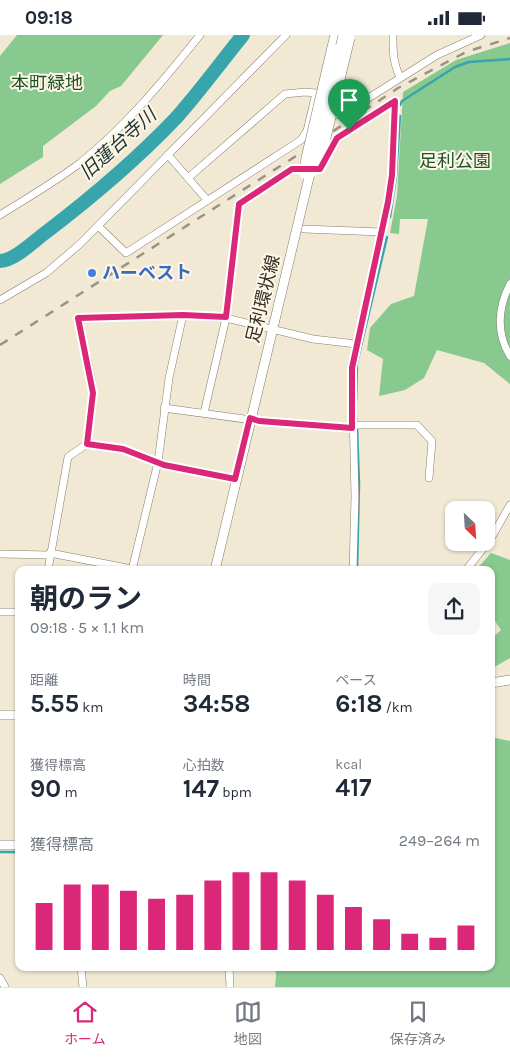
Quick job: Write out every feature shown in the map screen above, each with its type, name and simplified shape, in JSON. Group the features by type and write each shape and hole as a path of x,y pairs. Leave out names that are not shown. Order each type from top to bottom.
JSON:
{"main road":[{"path":"307,182 304,177 306,159 335,35"},
{"name":"足利環状線","path":"216,566 307,182 348,36"},
{"path":"495,682 510,680"},
{"path":"0,715 15,715"},
{"path":"0,845 15,845"}],"street":[{"path":"0,215 58,178 105,141 140,106 200,35"},
{"path":"0,300 26,286 56,266 98,226 286,35"},
{"path":"393,35 392,55 394,66 400,77"},
{"path":"307,131 330,117 351,109 437,55 481,35"},
{"path":"98,226 126,253 301,140 307,131 316,93 285,94 188,178"},
{"path":"204,413 226,317 239,204 292,169 320,169 337,138 395,101 392,175 352,368 355,426 353,566"},
{"path":"168,155 207,200"},
{"path":"304,229 381,231"},
{"path":"510,284 503,298 500,331 510,356"},
{"path":"87,444 93,393 78,318 183,315 226,317 312,339 356,344"},
{"path":"133,566 158,461 164,408 183,315"},
{"path":"164,408 250,418 259,421 355,426 417,425 432,441 429,478"},
{"path":"48,566 68,457 87,444 123,449 158,461 164,465 235,479"},
{"path":"469,566 490,540 510,505"},
{"path":"0,554 50,554 112,566"},
{"path":"0,612 15,613"},
{"path":"81,971 83,987"},
{"path":"229,971 230,987"},
{"path":"0,979 5,987"}],"green space":[{"name":"本町緑地","path":"17,35 163,35 121,86 110,91 96,106 43,146 43,157 0,184 0,56"},
{"name":"足利公園","path":"510,43 510,384 484,363 437,350 424,378 405,390 379,396 383,359 367,350 370,328 391,304 414,296 428,219 400,219 399,234 390,233 397,196 403,92 456,60"},
{"path":"491,553 510,560 510,658 495,667 495,635 501,630 495,621 495,566 480,566"},
{"path":"495,738 510,741 510,987 275,987 275,971 495,971"}],"waterway":[{"name":"旧蓮台寺川","path":"0,261 18,254 29,246 129,164 185,108 243,35"},
{"path":"400,105 402,101 455,67 469,62 510,59"},
{"path":"390,217 396,177 400,116"},
{"path":"356,401 357,363 387,237"},
{"path":"357,427 359,484 357,566"},
{"path":"0,852 15,852"}],"railway":[{"path":"0,345 296,156 398,88 466,52 510,38"}],"place":[{"name":"ハーベスト","path":"92,273"}],"route":[{"path":"395,101 392,175 388,202 352,368 352,428 259,421 250,418 235,479 164,465 158,461 123,449 87,444 93,393 78,318 183,315 226,317 239,204 292,169 320,169 337,138 349,130 395,101"}]}
